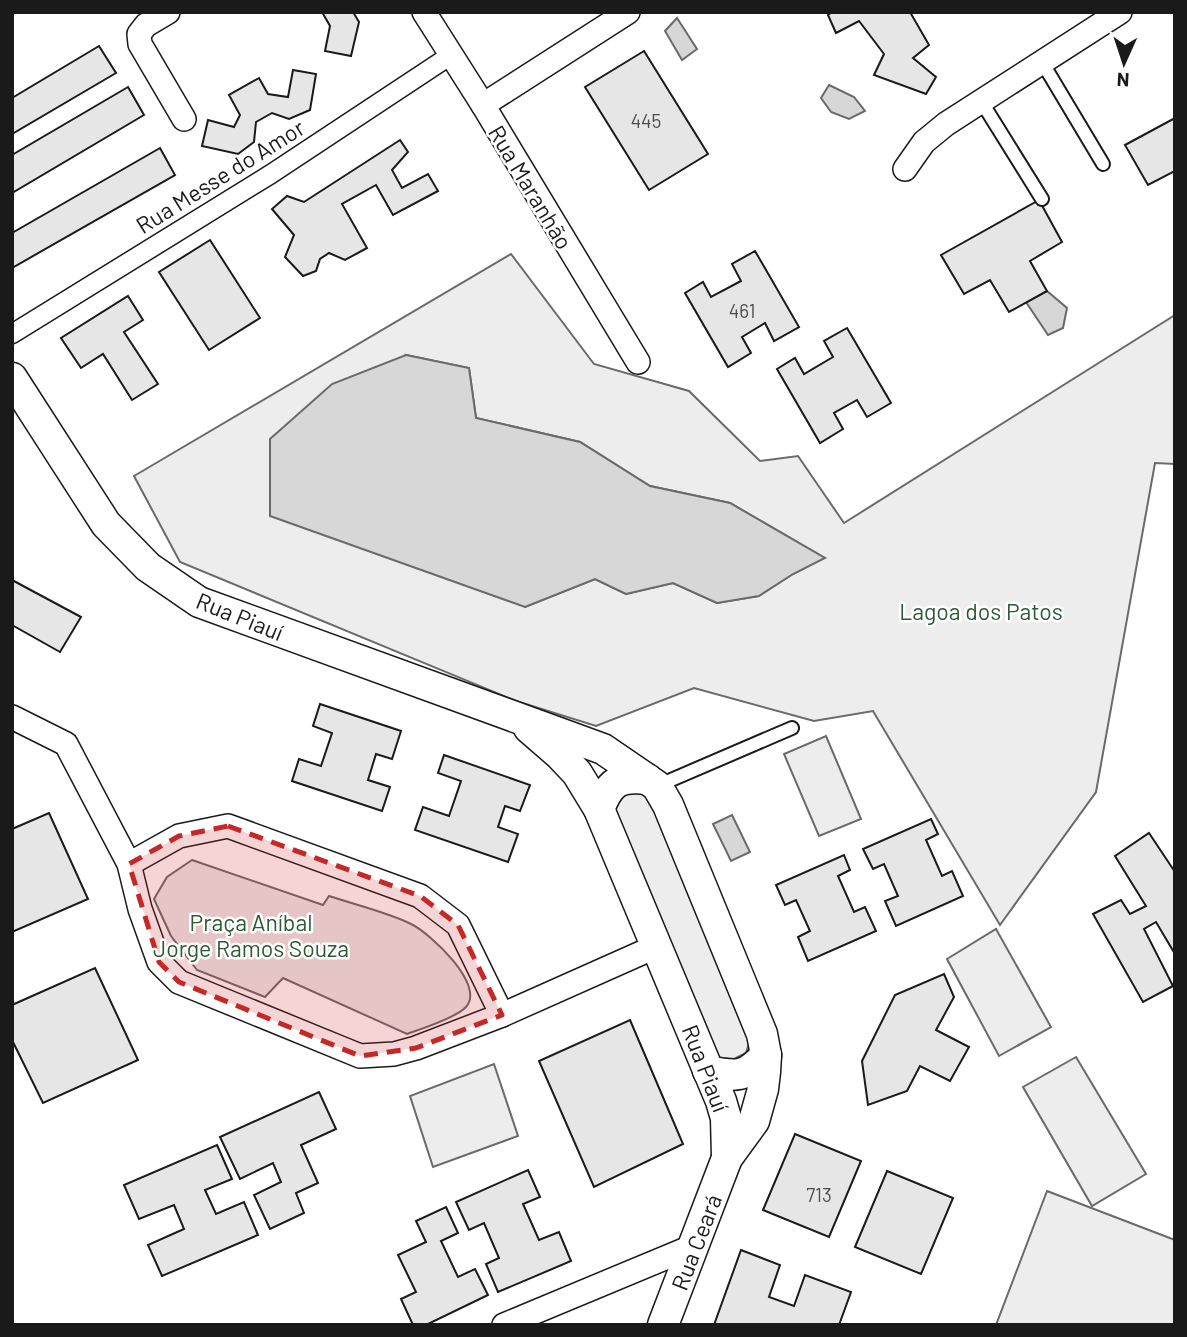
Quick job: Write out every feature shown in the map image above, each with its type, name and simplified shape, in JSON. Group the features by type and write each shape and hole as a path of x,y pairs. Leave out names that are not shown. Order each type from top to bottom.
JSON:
{"street":[{"path":"168,12 146,25 139,34 139,44 184,119"},
{"name":"Rua Maranhão","path":"424,12 638,362"},
{"path":"483,105 628,12"},
{"path":"905,169 923,142 981,101 1120,12"},
{"name":"Rua Messe do Amor","path":"12,334 271,174 451,55"},
{"name":"Rua Piauí","path":"12,378 106,524 148,567 199,602 603,748 652,782 668,805 762,1034 765,1055 763,1089 754,1121 727,1158"},
{"path":"12,717 66,744 129,864 140,908 159,961 179,982 360,1056 394,1055 416,1048 502,1015 657,946"},
{"name":"Rua Piauí","path":"518,719 577,773 599,809 726,1118 727,1158"},
{"path":"599,809 608,790 620,780 625,778 652,782"},
{"path":"129,864 179,836 228,826 420,896 458,925 502,1015"},
{"path":"708,1070 730,1075 741,1074 751,1071 765,1055"},
{"name":"Rua Ceará","path":"663,1325 696,1245 727,1158"},
{"path":"503,1325 696,1245"}],"lane":[{"path":"1042,62 1103,164"},
{"path":"981,101 1042,199"},
{"path":"652,782 792,728"}],"highlighted area":[{"path":"228,826 420,896 458,925 502,1015 416,1048 360,1056 179,982 159,962 129,864 179,836"}],"green space":[{"name":"Lagoa dos Patos","path":"511,254 594,364 689,391 760,461 798,456 844,523 1175,315 1175,464 1155,463 1096,792 1000,925 873,711 814,721 694,688 596,726 516,701 180,562 134,476","holes":["406,355 469,368 476,418 580,442 650,486 730,503 824,558 758,596 717,603 673,583 626,594 595,579 525,607"]},
{"path":"826,736 861,819 819,836 784,754"},
{"path":"648,792 750,1040 746,1053 734,1059 718,1058 615,812 616,793"},
{"name":"Praça Aníbal Jorge Ramos Souza","path":"192,860 323,905 329,896 411,924 442,948 462,973 469,986 470,997 466,1007 447,1019 407,1034 283,978 265,997 197,970 171,936 154,899 167,877"},
{"path":"996,929 1051,1027 999,1056 947,959"},
{"path":"1076,1057 1146,1174 1092,1206 1023,1087"},
{"path":"494,1064 518,1136 433,1167 410,1096"},
{"path":"1047,1191 1175,1240 1175,1325 996,1325"}],"shaded area":[{"path":"677,18 697,49 682,60 665,31"},
{"path":"829,85 854,97 865,111 849,119 831,112 821,98"},
{"path":"1047,291 1067,308 1063,328 1048,335 1026,302"},
{"path":"406,355 469,368 476,418 580,442 650,486 730,503 825,558 793,574 759,596 717,603 673,583 626,594 595,579 525,607 270,516 270,439 332,384"},
{"path":"732,815 750,852 731,861 713,824"}],"building":[{"path":"322,12 353,12 359,22 351,56 325,51 330,26"},
{"path":"832,12 910,12 929,45 913,58 936,77 926,94 874,75 884,54 859,21 836,33 828,15"},
{"path":"99,46 116,73 12,134 12,98"},
{"path":"644,51 708,154 649,190 585,87"},
{"path":"293,70 316,74 310,110 289,119 272,113 256,122 254,142 238,154 202,146 208,120 234,127 240,115 229,95 259,78 268,94 288,97"},
{"path":"128,87 144,115 12,193 12,155"},
{"path":"1175,118 1175,171 1148,185 1125,145"},
{"path":"400,140 408,152 392,170 402,188 428,174 438,191 393,215 376,185 342,204 367,248 345,260 329,253 320,259 316,271 303,276 285,257 294,235 272,209 287,196 304,202"},
{"path":"160,148 175,175 12,268 12,233"},
{"path":"1039,200 1062,242 1030,261 1047,291 1009,312 990,280 964,294 941,255"},
{"path":"210,240 260,318 209,350 159,272"},
{"path":"755,251 799,327 774,341 765,323 742,337 751,353 728,367 685,293 703,282 711,297 741,281 732,264"},
{"path":"128,296 143,320 124,332 158,384 132,400 103,354 81,368 61,338"},
{"path":"847,328 891,403 867,417 857,400 834,413 843,429 820,443 777,369 795,358 804,374 833,357 824,341"},
{"path":"12,580 81,617 60,652 12,625"},
{"path":"320,704 401,731 392,759 376,754 368,780 390,787 382,811 292,781 299,759 321,766 332,733 313,726"},
{"path":"444,755 530,785 520,811 505,806 498,827 518,834 508,862 415,830 423,807 449,816 461,781 438,773"},
{"path":"49,813 88,899 12,932 12,829"},
{"path":"931,819 938,834 926,840 942,876 952,871 963,896 896,926 885,901 898,896 884,864 873,869 863,849"},
{"path":"1149,833 1175,872 1175,954 1156,922 1144,929 1173,986 1143,1002 1093,914 1121,900 1130,914 1146,906 1115,856"},
{"path":"844,855 850,870 838,876 854,912 865,907 876,931 808,961 798,937 810,931 796,900 785,905 776,885"},
{"path":"95,968 138,1060 43,1103 12,1040 12,1005"},
{"path":"944,974 954,997 936,1030 969,1047 950,1081 920,1066 907,1091 868,1105 862,1061 895,995"},
{"path":"630,1020 683,1144 594,1187 539,1061"},
{"path":"319,1092 336,1129 301,1145 318,1183 296,1193 304,1213 270,1229 254,1195 281,1182 273,1163 240,1179 220,1137"},
{"path":"795,1134 861,1161 829,1237 763,1210"},
{"path":"217,1145 232,1179 205,1190 216,1214 244,1202 258,1235 162,1276 148,1245 184,1229 174,1205 139,1219 124,1185"},
{"path":"528,1170 540,1197 523,1204 539,1240 559,1232 571,1261 498,1292 486,1264 499,1258 484,1223 469,1230 456,1202"},
{"path":"887,1171 953,1198 921,1274 855,1247"},
{"path":"446,1207 458,1233 441,1241 458,1277 475,1269 488,1295 426,1325 413,1325 401,1299 416,1292 398,1255 426,1242 416,1221"},
{"path":"741,1250 780,1265 769,1297 794,1306 805,1275 851,1292 839,1325 714,1325"}]}
